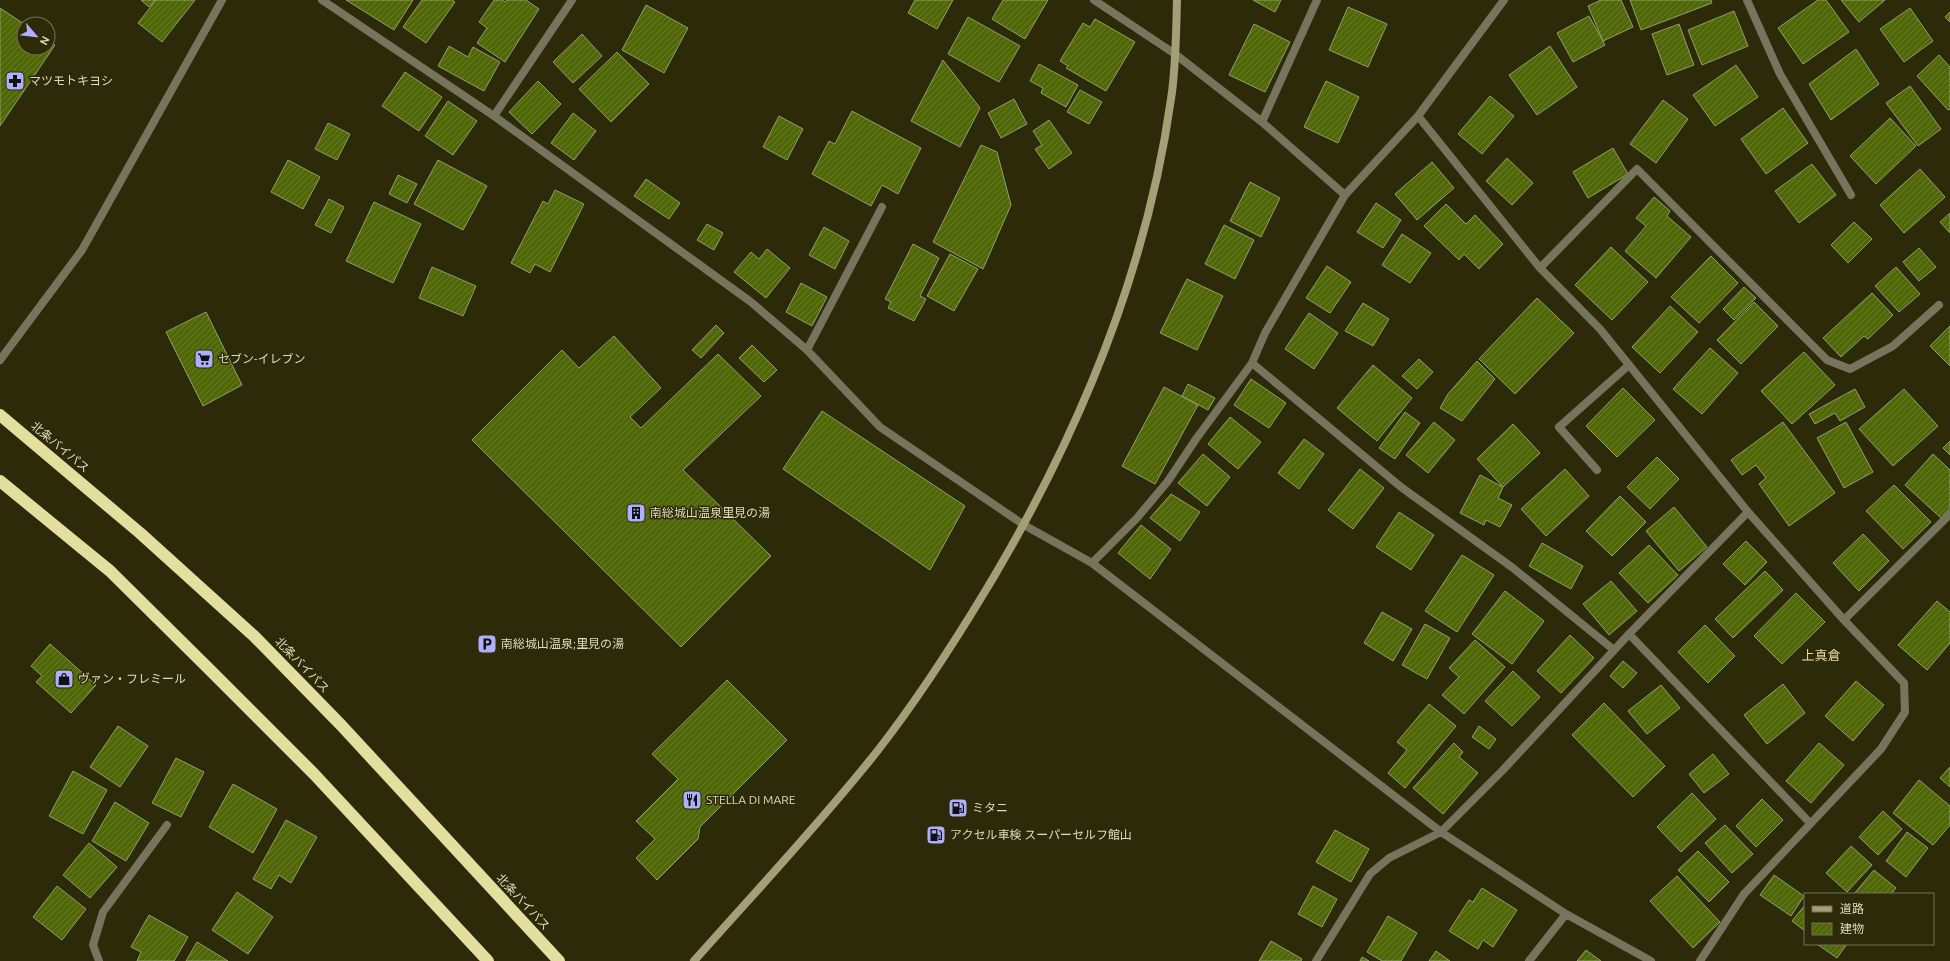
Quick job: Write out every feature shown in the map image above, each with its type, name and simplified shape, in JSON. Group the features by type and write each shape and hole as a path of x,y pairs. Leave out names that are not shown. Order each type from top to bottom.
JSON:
{"highway":[{"name":"北条バイパス","path":"0,414 140,533 254,636 341,725 558,961"},
{"path":"0,481 110,571 314,774 488,961"}],"street":[{"path":"0,360 82,250 222,0"},
{"path":"322,0 494,116 751,302 807,350 880,427 1024,525 1092,563 1441,832 1512,877 1566,914 1651,961"},
{"path":"494,116 572,0"},
{"path":"1094,0 1175,54 1262,122 1345,195"},
{"path":"694,961 858,775 908,709 954,643 1024,525 1082,409 1117,321 1141,240 1161,162 1172,97 1177,0"},
{"path":"1262,122 1317,0"},
{"path":"1092,563 1137,518 1168,481 1196,439 1252,363 1265,333 1345,195 1418,116 1504,0"},
{"path":"1747,0 1780,74 1851,195"},
{"path":"1418,116 1540,268 1600,329 1748,512 1844,620 1904,683 1905,712 1881,749 1744,894 1700,961"},
{"path":"1540,268 1637,169 1827,360 1850,369 1893,346 1939,305"},
{"path":"807,350 882,207"},
{"path":"1252,363 1401,487 1513,568 1614,650"},
{"path":"1597,470 1559,427 1629,365"},
{"path":"1316,961 1370,874 1389,858 1441,832 1502,770 1629,634 1748,512"},
{"path":"1844,620 1950,514"},
{"path":"1629,634 1810,823"},
{"path":"99,961 93,945 104,912 167,825"},
{"path":"1529,961 1566,914"}],"building":[{"path":"141,0 155,0 149,7"},
{"path":"156,0 195,0 162,42 138,23"},
{"path":"346,0 413,0 394,30"},
{"path":"422,0 452,0 455,2 426,43 403,27"},
{"path":"494,0 502,0 505,2 507,0 526,0 539,9 505,62 477,43 487,28 479,22"},
{"path":"915,0 953,0 937,29 908,13"},
{"path":"1003,0 1048,0 1025,39 992,19"},
{"path":"1253,0 1281,0 1275,12"},
{"path":"1601,0 1621,0 1633,27 1603,41 1588,6"},
{"path":"1630,0 1711,0 1712,3 1641,30"},
{"path":"1818,0 1826,0 1849,32 1803,64 1778,28"},
{"path":"1841,0 1885,0 1859,22"},
{"path":"646,5 688,28 664,73 622,50"},
{"path":"1348,7 1387,24 1368,67 1329,50"},
{"name":"マツモトキヨシ","path":"0,8 16,19 16,56 48,56 0,126"},
{"path":"1910,8 1933,41 1904,62 1880,29"},
{"path":"1734,11 1748,46 1702,65 1688,30"},
{"path":"1950,12 1950,22 1945,17"},
{"path":"1589,16 1605,45 1573,62 1557,33"},
{"path":"968,17 1020,46 999,82 948,54"},
{"path":"1095,19 1135,42 1106,91 1066,68 1068,66 1060,61 1083,23 1090,27"},
{"path":"1254,24 1290,42 1265,92 1229,75"},
{"path":"1679,24 1694,65 1667,75 1652,34"},
{"path":"582,34 602,56 573,83 553,62"},
{"path":"449,46 468,57 473,47 500,62 484,91 438,66"},
{"path":"1550,46 1577,87 1537,115 1509,75"},
{"path":"1856,49 1879,84 1831,120 1809,84"},
{"path":"617,52 649,84 611,122 579,89"},
{"path":"1939,55 1950,67 1950,109 1948,110 1917,76"},
{"path":"943,60 980,108 960,147 911,121"},
{"path":"1039,64 1078,85 1066,107 1041,93 1043,88 1030,81"},
{"path":"1736,65 1758,97 1715,126 1693,95"},
{"path":"405,72 442,97 419,131 382,106"},
{"path":"538,81 561,104 532,134 509,112"},
{"path":"1326,81 1359,97 1338,143 1304,127"},
{"path":"1910,86 1941,129 1918,146 1886,103"},
{"path":"1080,90 1102,102 1089,124 1067,112"},
{"path":"1490,96 1514,116 1482,154 1458,134"},
{"path":"1014,99 1027,124 1001,138 988,113"},
{"path":"1663,100 1688,119 1656,163 1630,144"},
{"path":"448,101 477,121 453,155 425,136"},
{"path":"1783,108 1808,143 1766,174 1741,139"},
{"path":"852,111 921,148 898,194 882,185 871,206 812,174 829,141 835,144"},
{"path":"573,113 596,131 574,160 551,143"},
{"path":"779,116 803,129 787,160 763,147"},
{"path":"1890,118 1916,146 1876,184 1850,156"},
{"path":"1049,120 1072,153 1049,169 1035,149 1042,145 1033,131"},
{"path":"328,123 350,134 337,160 315,149"},
{"path":"981,145 997,152 1011,205 983,269 933,242"},
{"path":"1613,148 1628,174 1588,198 1573,172"},
{"path":"1507,158 1533,183 1512,205 1486,181"},
{"path":"288,160 320,177 303,209 271,192"},
{"path":"438,160 487,186 463,230 414,204"},
{"path":"1432,162 1454,188 1417,220 1395,194"},
{"path":"1812,164 1836,195 1799,223 1775,191"},
{"path":"1920,169 1945,197 1904,233 1880,205"},
{"path":"398,175 417,184 407,203 389,194"},
{"path":"646,179 680,203 669,219 634,196"},
{"path":"1250,182 1280,198 1261,237 1230,221"},
{"path":"555,190 584,204 550,272 535,264 530,273 511,263 543,201 548,204"},
{"path":"1654,197 1670,211 1667,216 1691,237 1656,278 1625,251 1646,226 1636,218"},
{"path":"329,199 344,207 331,233 315,225"},
{"path":"374,202 421,224 393,283 346,261"},
{"path":"1376,203 1401,220 1383,248 1357,232"},
{"path":"1446,204 1466,224 1475,215 1503,244 1479,269 1464,254 1459,260 1424,226"},
{"path":"1950,213 1950,233 1940,222"},
{"path":"1854,222 1872,239 1848,263 1831,245"},
{"path":"707,224 723,233 714,250 697,240"},
{"path":"1224,225 1254,240 1235,279 1205,264"},
{"path":"824,227 849,241 835,269 809,255"},
{"path":"1402,234 1431,253 1410,283 1382,265"},
{"path":"913,244 939,258 920,296 926,299 914,321 888,308 891,302 885,299"},
{"path":"1611,247 1648,282 1612,320 1575,285"},
{"path":"1919,248 1936,267 1919,281 1903,262"},
{"path":"767,249 790,268 766,298 734,272 751,252 759,259"},
{"path":"950,254 978,269 954,311 927,296"},
{"path":"1711,256 1738,283 1699,323 1671,297"},
{"path":"1327,266 1351,282 1330,313 1306,298"},
{"path":"432,267 476,286 463,316 419,298"},
{"path":"1896,267 1920,294 1899,312 1875,286"},
{"path":"1187,279 1223,296 1197,350 1160,333"},
{"path":"801,283 827,297 812,326 786,312"},
{"path":"1744,287 1756,298 1734,320 1723,309"},
{"path":"1872,293 1893,315 1868,339 1864,336 1841,357 1823,338"},
{"path":"1537,298 1574,333 1515,394 1479,359"},
{"path":"1754,302 1778,326 1741,364 1717,340"},
{"path":"1363,303 1389,319 1373,346 1345,331"},
{"path":"1670,306 1698,332 1660,373 1632,347"},
{"name":"セブン-イレブン","path":"206,312 242,385 203,406 166,332"},
{"path":"1309,313 1338,333 1314,369 1285,349"},
{"path":"716,325 724,333 701,358 692,350"},
{"path":"1950,326 1950,366 1930,346"},
{"name":"南総城山温泉里見の湯","path":"614,336 661,388 630,417 641,428 718,354 761,396 683,470 771,556 681,647 472,440 562,350 579,368"},
{"path":"752,345 777,370 764,382 739,358"},
{"path":"1710,348 1738,373 1702,414 1673,389"},
{"path":"1804,352 1835,385 1792,424 1761,391"},
{"path":"1419,359 1433,372 1417,389 1402,376"},
{"path":"1477,361 1495,379 1462,421 1440,408 1448,394"},
{"path":"1373,365 1412,398 1377,441 1337,408"},
{"path":"1251,379 1286,403 1269,428 1234,405"},
{"path":"1188,384 1215,398 1208,410 1182,396"},
{"path":"1164,387 1198,405 1155,484 1122,466"},
{"path":"1623,388 1655,420 1617,457 1586,426"},
{"path":"1855,389 1865,407 1840,421 1835,413 1815,424 1809,414"},
{"path":"1904,389 1938,426 1893,466 1859,429"},
{"path":"822,411 965,506 930,570 783,469"},
{"path":"1405,412 1420,423 1395,459 1379,448"},
{"path":"1230,417 1261,442 1238,469 1208,444"},
{"path":"1434,422 1455,440 1428,473 1406,455"},
{"path":"1783,422 1835,493 1789,526 1759,484 1766,478 1756,465 1742,475 1731,460"},
{"path":"1846,422 1873,472 1844,488 1817,438"},
{"path":"1513,424 1540,453 1503,487 1477,459"},
{"path":"1304,439 1324,454 1299,489 1278,473"},
{"path":"1950,441 1950,455 1943,448"},
{"path":"1203,454 1230,477 1207,506 1178,483"},
{"path":"1933,454 1950,470 1950,508 1941,518 1905,485"},
{"path":"1657,457 1679,479 1650,509 1627,487"},
{"path":"1360,469 1384,488 1353,529 1328,510"},
{"path":"1565,469 1589,496 1546,536 1521,509"},
{"path":"1480,475 1503,487 1498,498 1512,505 1500,527 1486,520 1484,525 1460,513"},
{"path":"1894,485 1931,522 1903,549 1866,511"},
{"path":"1171,494 1200,512 1180,541 1150,518"},
{"path":"1620,496 1646,522 1612,556 1586,531"},
{"path":"1674,507 1707,547 1679,571 1646,531"},
{"path":"1399,512 1434,535 1411,570 1376,547"},
{"path":"1141,525 1171,549 1150,579 1118,553"},
{"path":"1863,534 1889,561 1859,591 1833,563"},
{"path":"1746,541 1767,562 1745,585 1723,564"},
{"path":"1542,543 1583,566 1571,589 1529,566"},
{"path":"1649,545 1678,575 1648,603 1619,573"},
{"path":"1462,555 1494,575 1457,632 1425,611"},
{"path":"1765,571 1783,590 1733,638 1715,619"},
{"path":"1611,581 1637,611 1609,635 1583,604"},
{"path":"1505,591 1544,621 1512,664 1472,634"},
{"path":"1796,593 1825,622 1782,664 1754,636"},
{"path":"1937,601 1950,612 1950,643 1927,670 1898,645"},
{"path":"1382,612 1412,629 1393,661 1364,643"},
{"path":"1425,624 1450,638 1427,679 1402,665"},
{"path":"1705,625 1735,656 1708,683 1678,652"},
{"path":"1570,635 1594,658 1561,693 1537,671"},
{"path":"1475,640 1505,667 1464,714 1442,695 1459,677 1449,668"},
{"name":"ヴァン・フレミール","path":"50,644 96,685 71,713 36,682 42,676 31,666"},
{"path":"1623,661 1637,673 1623,688 1610,676"},
{"path":"1513,671 1540,697 1512,726 1485,701"},
{"name":"STELLA DI MARE","path":"727,680 787,740 700,827 698,839 657,880 636,858 655,839 636,821 678,779 652,754"},
{"path":"1856,681 1884,705 1853,741 1825,716"},
{"path":"1783,684 1805,713 1767,744 1744,715"},
{"path":"1661,685 1680,708 1647,734 1628,711"},
{"path":"1604,703 1665,766 1633,797 1572,735"},
{"path":"1429,704 1456,726 1405,788 1388,773 1407,750 1397,742"},
{"path":"118,726 148,746 120,787 90,767"},
{"path":"1479,726 1496,739 1489,749 1472,737"},
{"path":"1454,743 1463,752 1459,757 1478,773 1443,814 1413,788"},
{"path":"1819,743 1844,765 1811,803 1786,781"},
{"path":"1713,754 1729,774 1704,793 1689,774"},
{"path":"176,758 204,772 181,817 152,803"},
{"path":"1950,767 1950,787 1940,778"},
{"path":"73,771 107,790 83,834 49,816"},
{"path":"1919,780 1950,806 1950,825 1933,845 1893,813"},
{"path":"233,784 277,809 253,853 209,827"},
{"path":"1692,793 1716,819 1681,852 1657,827"},
{"path":"1762,799 1783,820 1756,847 1736,826"},
{"path":"115,802 149,823 126,861 92,841"},
{"path":"1883,811 1902,829 1878,855 1859,837"},
{"path":"286,820 317,837 291,883 279,875 271,889 253,879"},
{"path":"1725,825 1753,854 1732,873 1705,843"},
{"path":"1335,830 1369,849 1351,882 1316,862"},
{"path":"1907,832 1928,848 1906,877 1886,861"},
{"path":"89,843 117,867 90,898 63,875"},
{"path":"1851,846 1872,865 1847,892 1826,873"},
{"path":"1698,851 1729,882 1709,902 1678,870"},
{"path":"1874,870 1896,888 1892,893 1855,893"},
{"path":"1774,875 1804,896 1791,916 1760,895"},
{"path":"1677,876 1720,922 1693,948 1650,901"},
{"path":"57,886 86,909 62,940 33,917"},
{"path":"1313,886 1337,899 1322,927 1298,914"},
{"path":"1482,888 1517,910 1493,947 1483,940 1478,949 1449,931 1469,900 1473,902"},
{"path":"237,892 273,917 248,954 212,930"},
{"path":"1804,906 1804,930 1792,921"},
{"path":"149,915 188,937 174,961 137,961 141,952 131,947"},
{"path":"1388,916 1417,933 1401,961 1382,961 1367,952"},
{"path":"1271,941 1302,959 1301,961 1259,961"},
{"path":"197,942 228,961 186,961"},
{"path":"1818,945 1846,945 1837,958"},
{"path":"1586,950 1601,961 1577,961"},
{"path":"1436,951 1450,961 1429,961"},
{"path":"1362,957 1369,961 1360,961"}],"place":[{"name":"マツモトキヨシ","path":"15,81"},
{"name":"セブン-イレブン","path":"204,359"},
{"name":"南総城山温泉里見の湯","path":"636,513"},
{"name":"南総城山温泉;里見の湯","path":"487,644"},
{"name":"ヴァン・フレミール","path":"64,679"},
{"name":"STELLA DI MARE","path":"692,800"},
{"name":"ミタニ","path":"958,808"},
{"name":"アクセル車検 スーパーセルフ館山","path":"936,835"}],"district":[{"name":"上真倉","path":"1821,655"}]}
